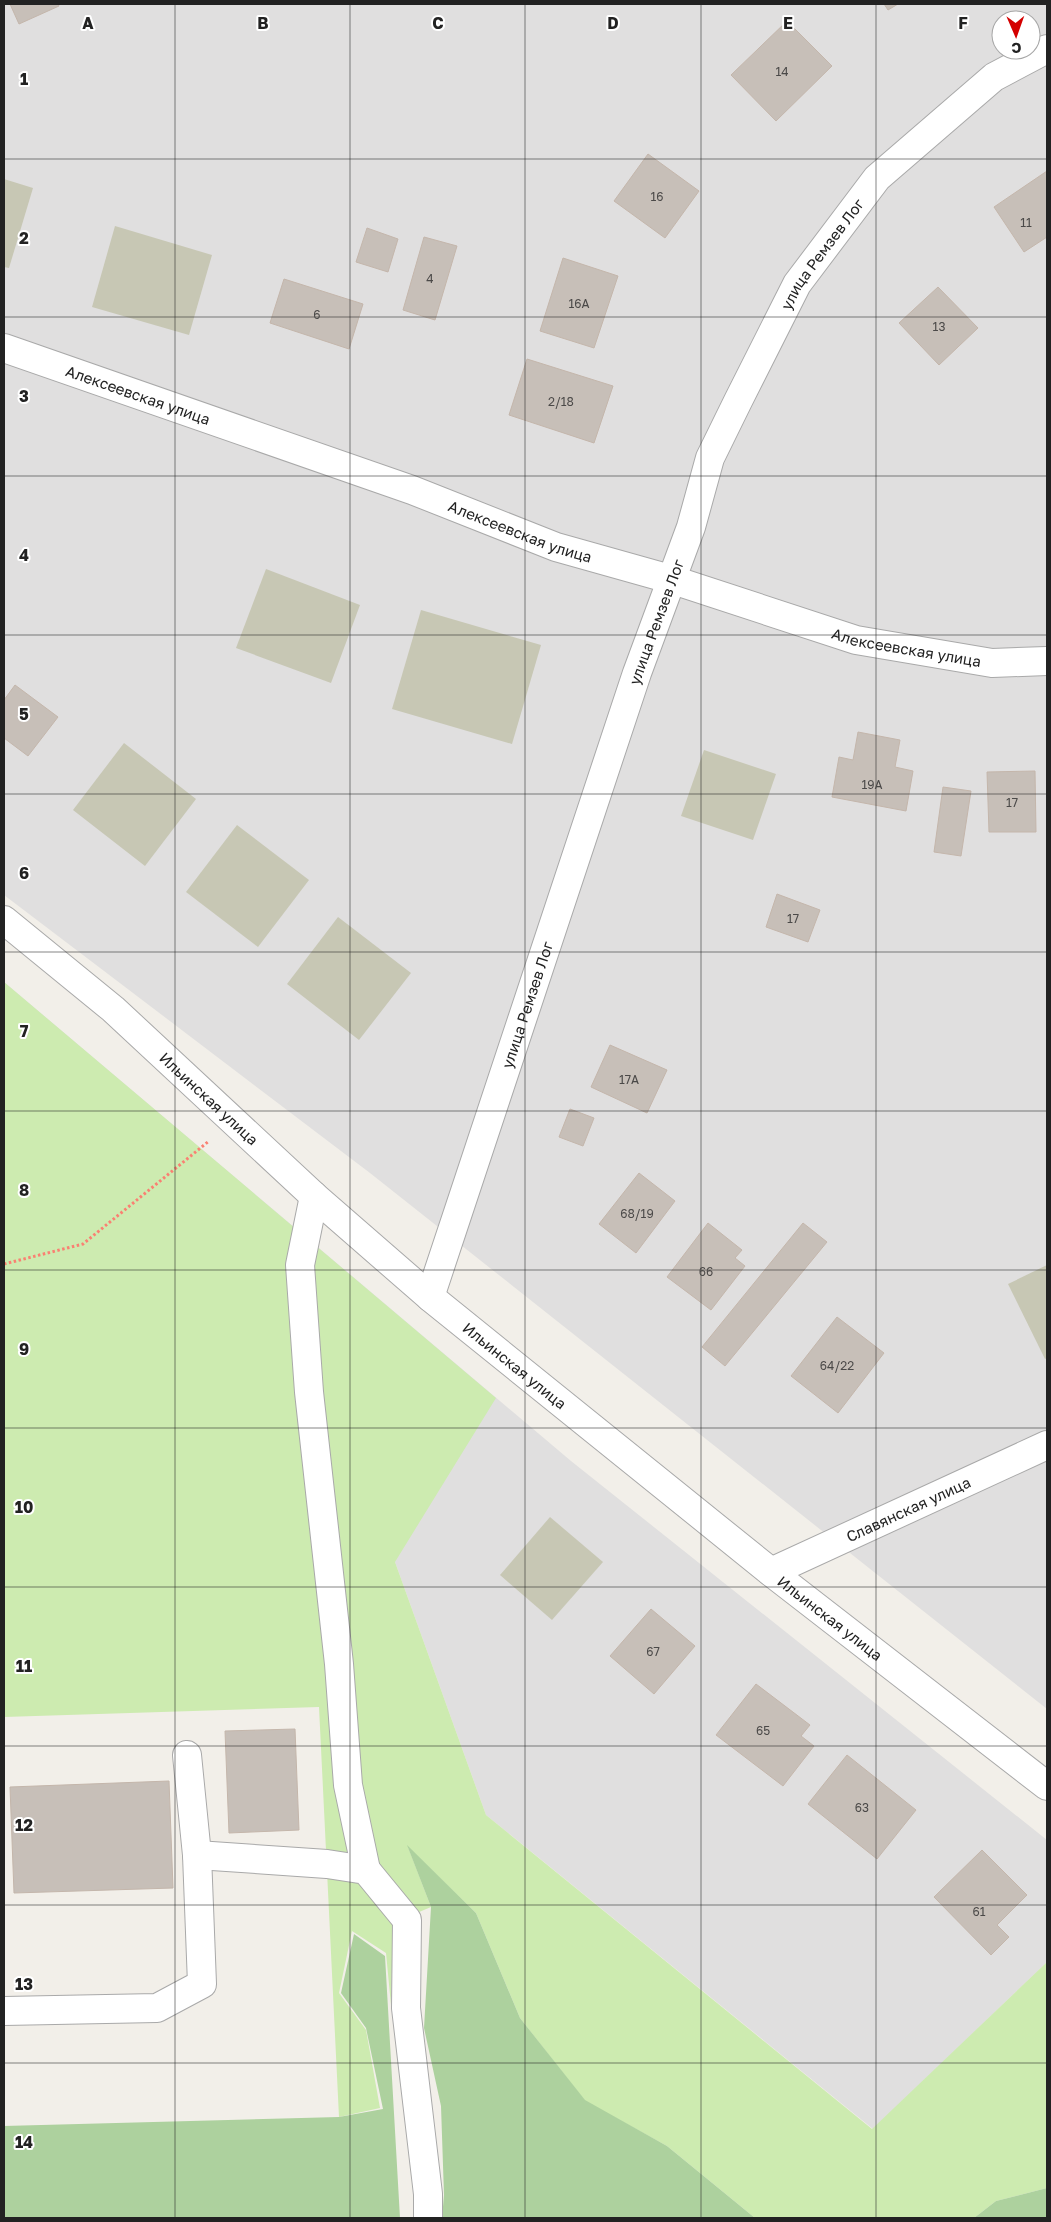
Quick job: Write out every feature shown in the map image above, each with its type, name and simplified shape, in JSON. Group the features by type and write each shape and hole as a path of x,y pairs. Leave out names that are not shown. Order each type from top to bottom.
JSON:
{"street":[{"name":"улица Ремзев Лог","path":"430,1297 670,579 691,526 710,458 797,284 877,178 994,77 1047,49"},
{"name":"Алексеевская улица","path":"4,348 412,490 556,547 670,579 856,640 992,663 1047,662"},
{"name":"Ильинская улица","path":"4,920 113,1009 314,1196 430,1297 771,1572 1047,1786"},
{"path":"314,1196 300,1265 309,1392 338,1664 348,1786 366,1870 407,1920 406,2008 428,2194 428,2218"},
{"name":"Славянская улица","path":"771,1572 1047,1445"},
{"path":"4,2011 157,2008 202,1984 196,1855 187,1755"},
{"path":"196,1855 327,1864 366,1870"}],"path":[{"path":"4,1264 82,1244 234,1120"}],"shaded area":[{"path":"4,4 1047,4 1047,1709 370,1173 4,895"},
{"path":"4,179 33,188 9,268 4,267"},
{"path":"115,226 212,255 189,335 92,307"},
{"path":"266,569 360,605 331,683 236,648"},
{"path":"421,610 541,645 512,744 392,709"},
{"path":"124,743 196,799 145,866 73,810"},
{"path":"704,750 776,774 753,840 681,816"},
{"path":"237,825 309,880 258,947 186,892"},
{"path":"338,917 411,973 359,1040 287,984"},
{"path":"4,982 571,1461 1047,1840 1047,1962 873,2129 486,1815 395,1562"},
{"path":"1047,1265 1047,1358 1045,1359 1008,1284"},
{"path":"550,1517 603,1562 552,1620 500,1575"}],"green space":[{"path":"4,982 496,1398 395,1562 486,1815 872,2129 1047,1962 1047,2188 996,2201 974,2218 755,2218 667,2146 585,2101 520,2018 476,1913 408,1847 431,1907 393,1923 391,2005 386,1953 352,1931 339,1993 366,2030 380,2108 339,2117 319,1707 4,1717"},
{"path":"407,1845 476,1913 520,2018 585,2100 667,2146 755,2218 442,2218 444,2195 441,2106 424,2028 431,1907"},
{"path":"354,1934 385,1956 400,2218 4,2218 4,2126 339,2117 383,2109 366,2028 341,1993"},
{"path":"1047,2188 1047,2218 974,2218 996,2201"}],"building":[{"path":"10,4 58,4 59,6 19,24"},
{"path":"884,4 898,4 888,10"},
{"path":"787,21 832,66 776,121 731,75"},
{"path":"648,154 699,191 665,238 614,201"},
{"path":"1047,171 1047,237 1024,252 994,207"},
{"path":"367,228 398,239 388,272 356,262"},
{"path":"424,237 457,246 435,320 403,310"},
{"path":"563,258 618,276 594,348 540,331"},
{"path":"284,279 363,304 349,349 270,323"},
{"path":"938,287 978,328 939,365 899,323"},
{"path":"527,359 613,386 594,443 509,415"},
{"path":"15,685 58,717 28,756 4,738 4,700"},
{"path":"858,732 900,740 895,767 913,771 906,811 832,797 839,757 853,760"},
{"path":"1035,771 1036,832 989,832 987,772"},
{"path":"943,787 971,791 961,856 934,852"},
{"path":"777,894 820,910 808,942 766,927"},
{"path":"610,1045 667,1070 647,1113 591,1087"},
{"path":"570,1109 594,1118 583,1146 559,1137"},
{"path":"639,1173 675,1201 636,1253 599,1224"},
{"path":"708,1223 742,1250 735,1258 745,1266 711,1310 667,1277"},
{"path":"803,1223 827,1242 725,1366 702,1347"},
{"path":"837,1317 884,1353 838,1413 791,1376"},
{"path":"651,1609 695,1646 654,1694 610,1656"},
{"path":"756,1684 810,1725 801,1736 814,1746 783,1786 716,1735"},
{"path":"295,1729 299,1830 229,1833 225,1731"},
{"path":"847,1755 916,1810 877,1859 808,1804"},
{"path":"169,1781 173,1888 14,1893 10,1787"},
{"path":"982,1850 1027,1895 997,1925 1009,1937 991,1955 934,1897"}]}
